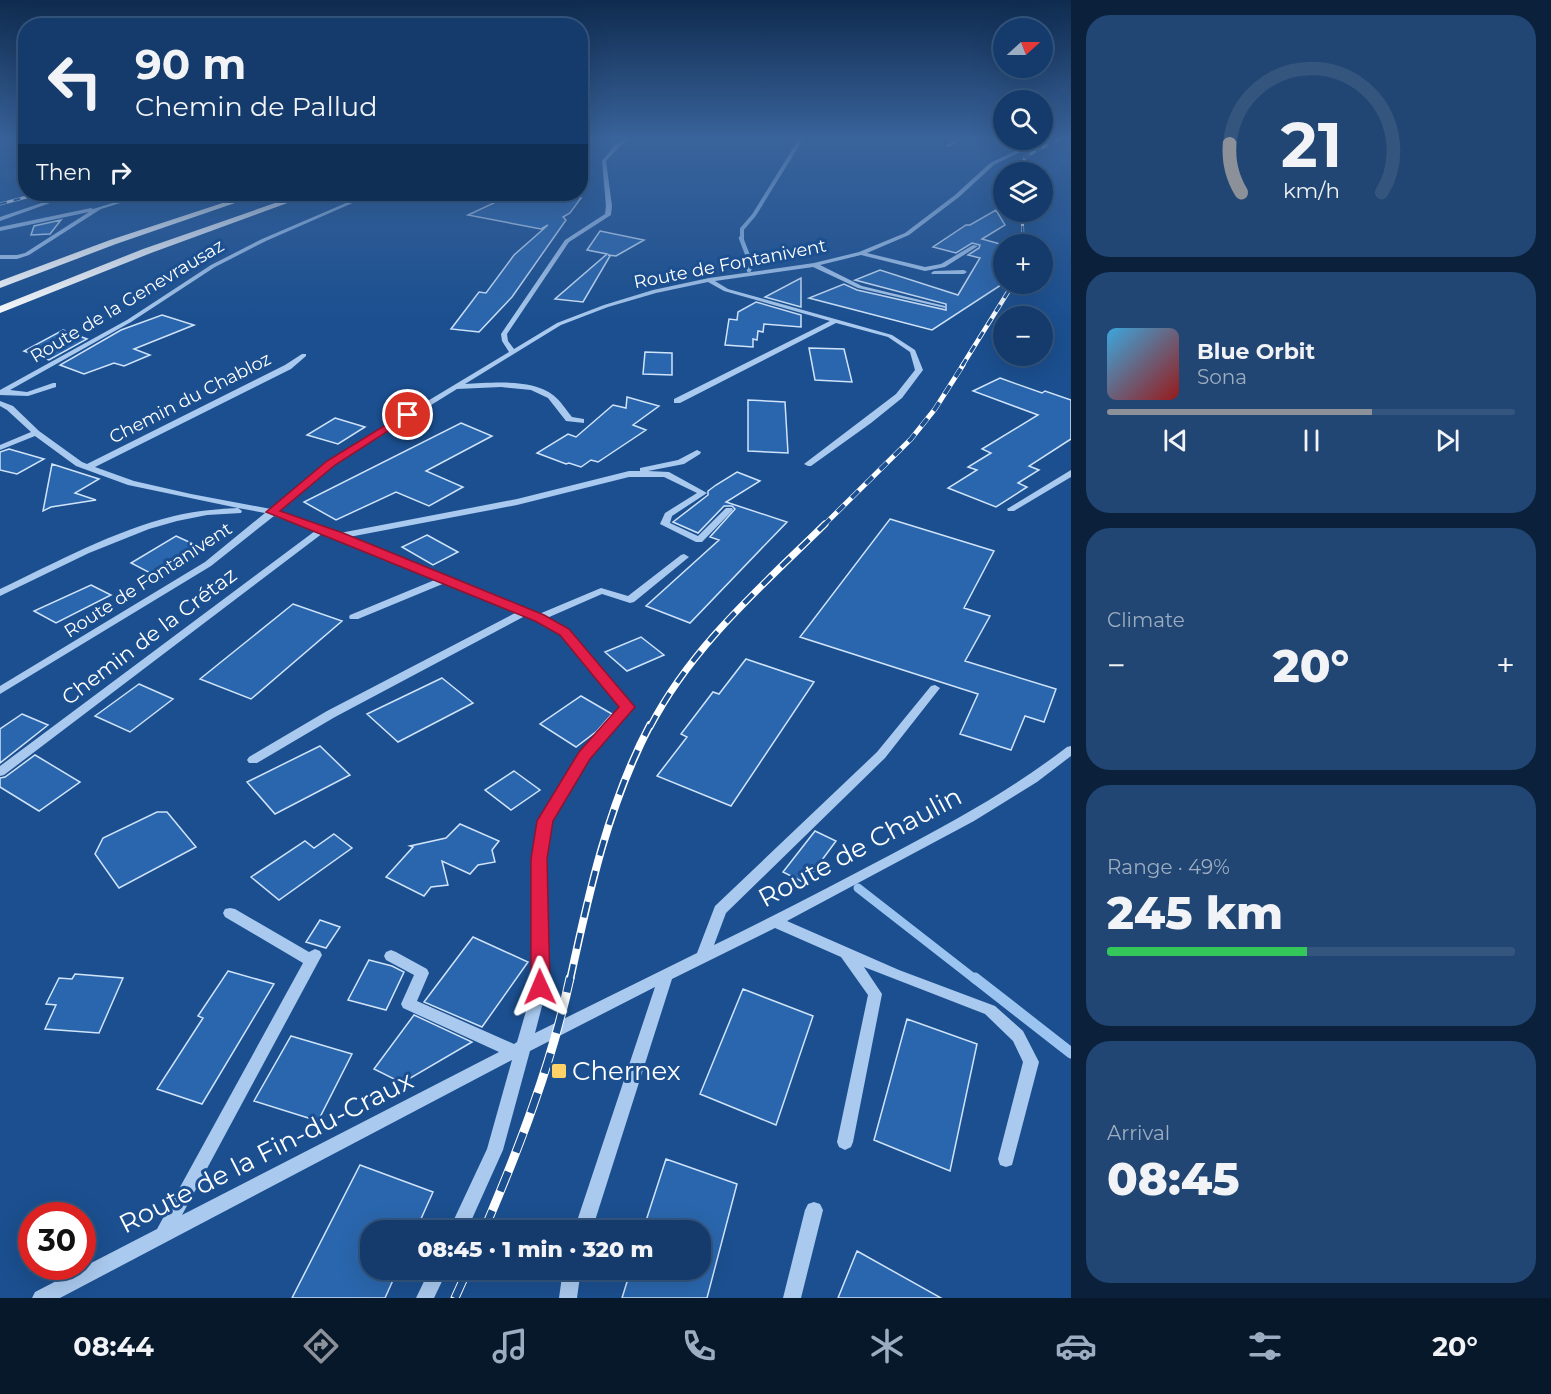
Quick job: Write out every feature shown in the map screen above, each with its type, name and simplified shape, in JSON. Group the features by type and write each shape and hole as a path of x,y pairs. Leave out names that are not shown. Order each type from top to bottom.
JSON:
{"highway":[{"path":"0,285 113,242 236,201"},
{"path":"0,310 147,251 289,201"}],"street":[{"path":"512,351 505,341 504,334 567,241 608,215 608,200"},
{"name":"Route de Fontanivent","path":"0,691 208,564 331,463 559,324 655,291 709,280 813,265 861,254 907,234 952,200"},
{"path":"0,219 52,201"},
{"path":"0,229 97,209 123,201"},
{"name":"Route de la Genevrausaz","path":"1,392 121,326 213,266 264,240 354,201"},
{"path":"0,257 27,254 97,209"},
{"path":"913,267 925,269 943,266 975,246"},
{"path":"861,254 940,273 964,272"},
{"path":"813,265 860,287 943,307"},
{"path":"709,280 726,290 890,336 912,351 919,370 899,396 808,464"},
{"path":"677,401 835,321"},
{"name":"Chemin du Chabloz","path":"88,468 288,367 304,355"},
{"path":"1,392 28,394 53,385"},
{"path":"454,387 521,387 544,392 560,406 568,419 581,421"},
{"name":"Chemin du Chabloz","path":"0,403 10,408 36,433 88,468 131,483 190,497 272,512"},
{"path":"0,448 36,433"},
{"path":"339,536 517,502 668,463 681,462 697,452"},
{"path":"1011,509 1071,473"},
{"path":"629,474 666,474 703,493 668,515 665,524 699,540 729,510"},
{"path":"0,592 127,534 189,513 272,512 339,536 539,618 564,632 627,707 585,756 545,821 539,859 540,987 520,1049 495,1150 463,1220"},
{"name":"Chemin de la Crétaz","path":"0,771 322,530"},
{"path":"539,618 601,591 630,600 684,556"},
{"path":"354,617 446,579"},
{"path":"252,760 332,714 525,612"},
{"path":"702,958 720,910 881,755 935,688"},
{"name":"Route de Chaulin","path":"520,1049 775,922 970,818 1033,779 1071,750"},
{"path":"163,1234 314,958 230,913"},
{"path":"775,922 894,974 990,1010 1018,1036 1031,1062 1006,1159"},
{"path":"844,1142 875,994 846,953"},
{"path":"392,956 422,973 408,1004 520,1049"},
{"path":"586,1220 666,976"},
{"name":"Route de la Fin-du-Craux","path":"41,1298 520,1049"},
{"path":"792,1298 814,1210"},
{"path":"425,1298 434,1280"},
{"path":"568,1298 570,1280"}],"building":[{"path":"498,201 579,201 570,213 563,217 566,220 512,297 479,332 451,329 479,292 486,293 514,255 548,225 541,229 468,215"},
{"path":"993,212 993,222 1003,222 1005,225 982,239 993,242 993,290 932,330 809,298 844,284 857,290 946,310 946,304 855,280 880,270 958,295 980,258 968,255 980,245 972,243 956,253 933,247 966,225"},
{"path":"61,220 50,234 31,235 34,226"},
{"path":"600,231 644,240 616,256 608,255 610,256 583,302 555,299 607,254 587,250"},
{"path":"801,278 801,307 765,297"},
{"path":"756,302 801,315 801,327 764,324 763,332 758,331 757,340 753,339 753,347 725,345 729,319 737,320 738,312"},
{"path":"162,315 194,325 134,349 150,355 124,366 114,363 84,374 60,365 121,330"},
{"path":"63,330 87,339 49,360 24,351"},
{"path":"809,348 844,349 852,382 815,380"},
{"path":"645,352 672,353 672,375 643,374"},
{"path":"1000,378 1042,393 1045,391 1071,400 1071,439 1029,466 1039,470 1018,483 1027,487 996,507 948,488 977,470 968,467 991,453 982,449 1038,415 973,391"},
{"path":"627,397 659,406 633,425 646,430 598,462 591,460 581,467 537,453 568,434 576,437 613,405 626,408"},
{"path":"748,400 785,402 788,453 748,451"},
{"path":"335,418 365,427 338,444 307,435"},
{"path":"461,423 492,436 426,471 463,487 429,506 396,492 336,520 304,502"},
{"path":"9,449 44,459 17,474 0,470 0,452"},
{"path":"52,464 99,479 75,493 96,500 51,507 43,511"},
{"path":"737,472 760,481 726,502 787,522 690,623 646,606 719,540 710,537 735,509 732,506 724,506 698,533 673,522 708,495 708,491"},
{"path":"890,519 994,551 964,608 990,616 965,661 1056,689 1044,722 1025,716 1011,750 960,734 978,694 800,637"},
{"path":"427,535 458,552 433,565 402,547"},
{"path":"176,536 200,547 152,574 131,563"},
{"path":"91,585 111,595 56,623 34,611"},
{"path":"293,604 342,621 251,699 200,679"},
{"path":"641,637 664,655 627,671 605,652"},
{"path":"746,659 814,682 731,806 657,776 687,737 681,734 713,692 719,694"},
{"path":"442,678 473,703 398,742 367,714"},
{"path":"139,684 173,699 130,732 95,716"},
{"path":"581,696 612,714 597,731 576,747 540,724"},
{"path":"22,714 48,725 0,763 0,729"},
{"path":"320,746 350,775 275,814 247,782"},
{"path":"35,755 80,782 39,811 0,787 0,778 5,777"},
{"path":"514,771 540,790 511,810 485,790"},
{"path":"157,812 167,812 196,847 119,888 95,854 103,838"},
{"path":"460,824 499,841 492,850 495,862 478,865 470,874 442,861 448,885 431,887 424,896 386,877 413,847 410,846 446,838"},
{"path":"815,831 836,841 805,883 783,872"},
{"path":"334,834 352,848 279,900 251,877 305,841 314,848"},
{"path":"320,920 340,927 326,948 306,942"},
{"path":"473,937 528,962 482,1027 424,1002"},
{"path":"369,960 404,972 386,1010 348,1000"},
{"path":"228,971 274,984 202,1104 157,1089 203,1018 198,1016"},
{"path":"75,974 123,978 99,1033 45,1029 56,1005 46,1004 59,978 72,979"},
{"path":"743,989 813,1016 776,1125 700,1094"},
{"path":"414,1015 472,1042 402,1083 374,1069"},
{"path":"907,1019 977,1044 950,1171 874,1140"},
{"path":"291,1036 352,1054 318,1121 254,1101"},
{"path":"666,1159 737,1184 707,1298 622,1298 628,1280 711,1280 711,1220 646,1220"},
{"path":"360,1165 433,1192 420,1220 360,1220 360,1280 393,1280 385,1298 292,1298"},
{"path":"857,1251 941,1298 838,1298"}],"waterway":[{"path":"742,240 742,229 764,200"},
{"path":"741,238 751,264 749,270"},
{"path":"858,888 976,980"},
{"path":"975,978 1071,1053"}],"railway":[{"path":"0,204 17,200"},
{"path":"1022,222 1023,234"},
{"path":"962,366 1007,294"},
{"path":"823,526 911,439 935,409 963,365"},
{"path":"650,727 686,670 707,644 729,619 825,524"},
{"path":"570,980 601,850 611,818 622,786 650,725"},
{"path":"488,1220 544,1075 570,978"},
{"path":"455,1298 463,1280"}],"place":[{"name":"Chernex","path":"559,1071"}],"route":[{"path":"408,415 331,463 272,512 339,536 539,618 564,632 627,707 585,756 545,821 539,859 540,987"}]}
